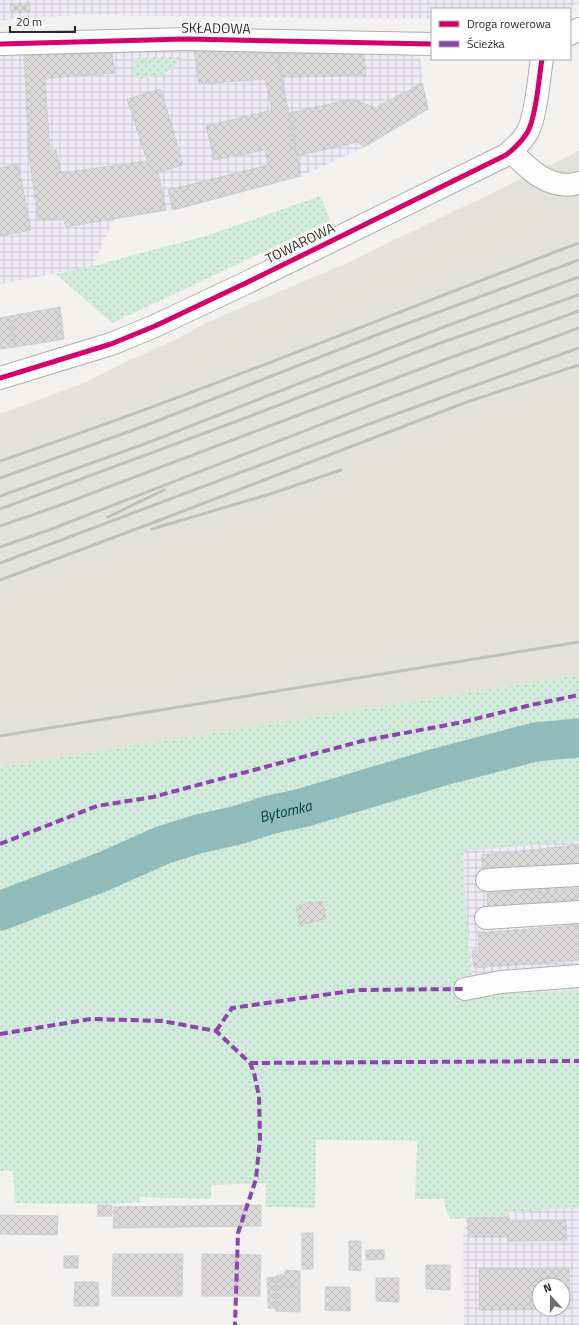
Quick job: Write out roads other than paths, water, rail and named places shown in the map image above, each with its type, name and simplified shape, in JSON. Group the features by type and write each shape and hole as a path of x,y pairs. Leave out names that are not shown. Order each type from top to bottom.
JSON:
{"street":[{"name":"SKŁADOWA","path":"0,44 186,39 431,44"},
{"name":"TOWAROWA","path":"0,378 111,344 155,326 490,164 518,145 528,131 534,107 542,60"},
{"path":"511,151 537,175 555,184 570,186 579,183"},
{"path":"487,880 579,875"},
{"path":"486,918 579,912"},
{"path":"465,989 501,982 579,976"}],"waterway":[{"name":"Bytomka","path":"0,911 102,872 163,845 198,834 238,825 269,815 302,808 436,768 535,742 579,738"}],"railway":[{"path":"0,461 73,436 218,382 579,243"},
{"path":"0,478 139,428 379,334 579,260"},
{"path":"0,496 147,443 449,325 579,277"},
{"path":"0,509 248,417 443,342 579,295"},
{"path":"0,526 58,506 444,360 579,311"},
{"path":"0,547 49,530 392,397 579,328"},
{"path":"0,563 396,414 579,348"},
{"path":"0,580 467,402 579,365"},
{"path":"152,529 270,494 341,470"},
{"path":"108,517 164,490"},
{"path":"0,736 579,642"}]}
